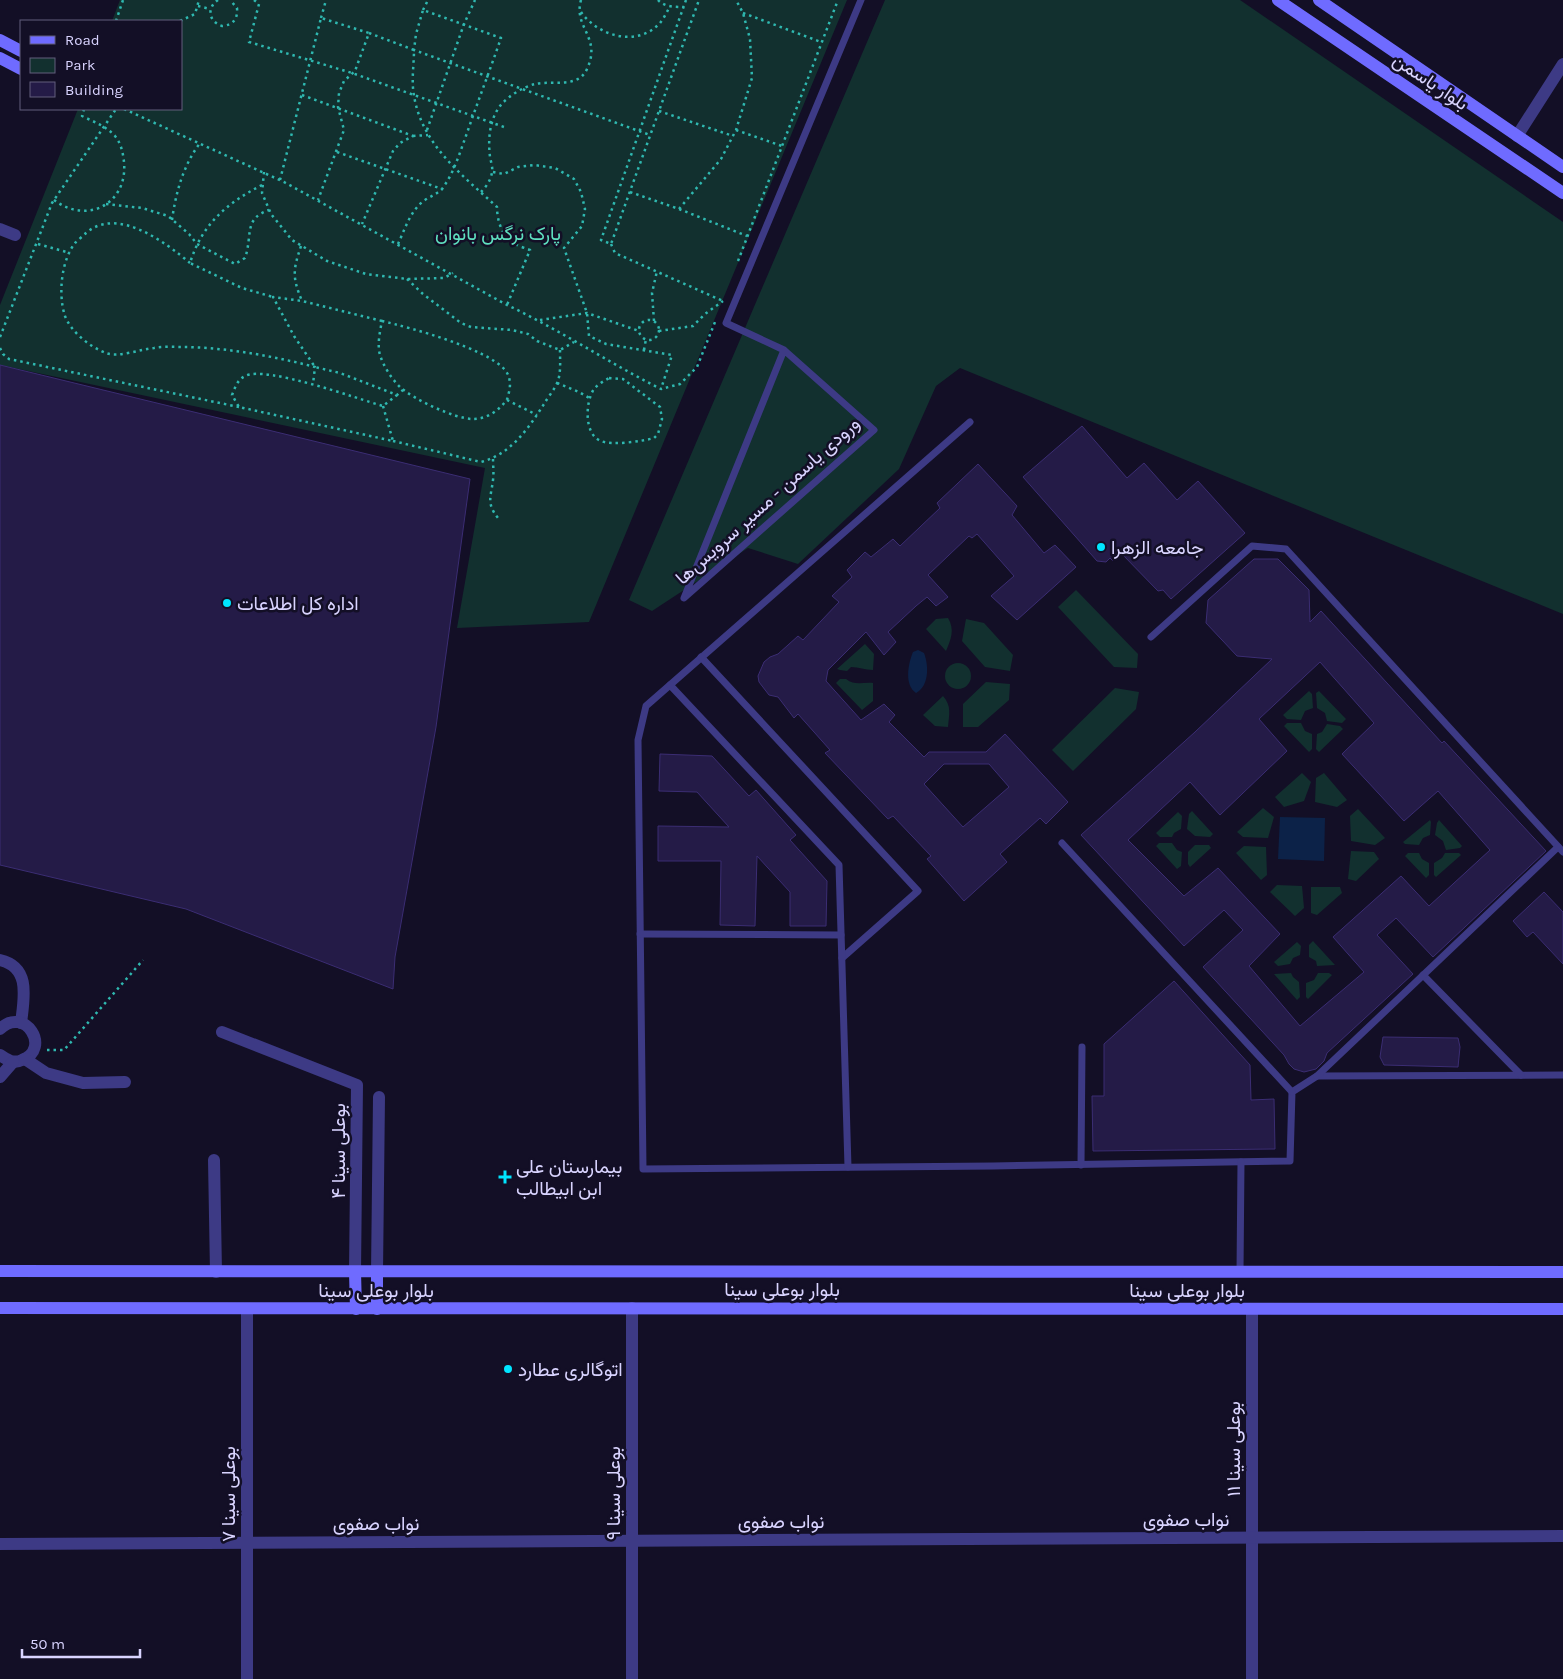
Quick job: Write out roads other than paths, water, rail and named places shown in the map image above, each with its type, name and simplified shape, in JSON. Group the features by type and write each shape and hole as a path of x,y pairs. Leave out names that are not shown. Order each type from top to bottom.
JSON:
{"main road":[{"name":"بلوار یاسمن","path":"1278,0 1563,193"},
{"name":"بلوار یاسمن","path":"1319,0 1563,167"},
{"path":"0,40 20,50"},
{"path":"0,58 20,68"},
{"path":"355,1266 356,1309"},
{"path":"377,1266 377,1309"},
{"name":"بلوار بوعلی سینا","path":"0,1271 216,1272 377,1266 1240,1272 1563,1272"},
{"name":"بلوار بوعلی سینا","path":"0,1308 1563,1309"}],"street":[{"path":"1517,136 1563,64"},
{"path":"0,229 15,235"},
{"path":"0,960 13,964 21,972 24,997 21,1023"},
{"path":"0,1029 9,1023 21,1023 34,1034 35,1044 24,1057 0,1077"},
{"name":"بوعلی سینا ۴","path":"222,1032 357,1085 355,1266"},
{"path":"0,1055 6,1060 24,1057 46,1073 83,1083 125,1082"},
{"name":"بوعلی سینا ۴","path":"377,1266 379,1097"},
{"path":"214,1160 216,1272"},
{"path":"356,1174 378,1175"},
{"name":"بوعلی سینا ۹","path":"632,1308 632,1679"},
{"name":"بوعلی سینا ۷","path":"246,1679 247,1309"},
{"name":"بوعلی سینا ۱۱","path":"1252,1309 1252,1679"},
{"name":"نواب صفوی","path":"0,1544 1563,1536"}],"lane":[{"path":"784,350 726,323 861,0"},
{"name":"ورودی یاسمن - مسیر سرویس‌ها","path":"784,350 874,430 684,598 781,359 784,350"},
{"path":"970,422 646,706 638,740 643,1169 1290,1161 1292,1092 1062,843"},
{"path":"1151,636 1252,546 1286,549 1561,850 1423,975 1318,1076 1292,1092"},
{"path":"701,658 918,891 842,958"},
{"path":"670,685 839,865 848,1167"},
{"path":"640,934 841,935"},
{"path":"1423,975 1521,1075"},
{"path":"1081,1165 1082,1046"},
{"path":"1318,1076 1563,1075"},
{"path":"1240,1272 1241,1162"}],"water":[{"path":"918,650 924,653 927,675 923,686 916,693 910,685 908,674 913,652"},
{"path":"1280,817 1325,818 1324,861 1278,859"}],"place":[{"name":"جامعه الزهرا","path":"1101,547"},
{"name":"اداره کل اطلاعات","path":"227,603"},
{"name":"بیمارستان علی ابن ابیطالب","path":"505,1177"},
{"name":"اتوگالری عطارد","path":"508,1369"}],"park label":[{"name":"پارک نرگس بانوان","path":"498,233"}]}
